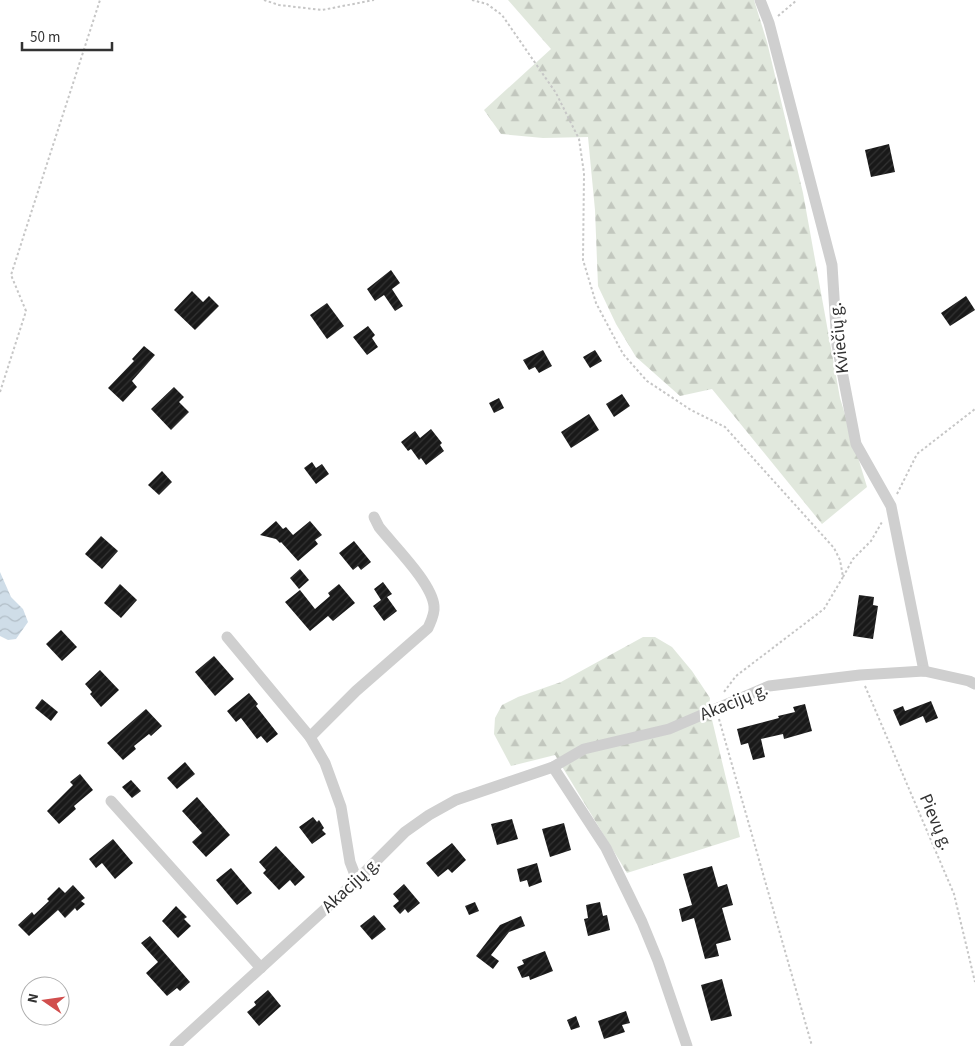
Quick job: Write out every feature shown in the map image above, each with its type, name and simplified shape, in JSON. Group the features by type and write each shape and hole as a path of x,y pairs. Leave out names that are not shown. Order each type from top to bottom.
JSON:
{"street":[{"name":"Kviečių g.","path":"760,0 769,23 832,264 837,345 856,444 891,506 924,671"},
{"path":"310,737 356,691 428,628 433,618 434,607 427,586 379,527 374,517"},
{"path":"227,636 310,737 325,763 341,807 350,862 357,880"},
{"name":"Akacijų g.","path":"175,1046 357,880 405,832 429,815 456,800 553,767 584,749 669,729 769,686 860,675 924,671 975,684"},
{"path":"553,767 606,848 642,922 658,961 687,1046"},
{"path":"111,801 261,968"}],"path":[{"path":"0,392 26,311 11,275 100,0"},
{"path":"264,0 279,5 322,10 374,0"},
{"path":"472,0 487,4 502,15 556,93 579,140 584,173 583,260 596,303 623,354 648,381 691,410 725,427 834,548 840,560 843,577"},
{"path":"769,23 797,0"},
{"path":"812,1046 716,709 719,699 736,676 824,609 853,559 871,541 917,454 975,410"},
{"name":"Pievų g.","path":"860,675 954,894 975,982"}],"green space":[{"path":"508,0 754,0 767,42 803,193 840,398 867,487 822,524 712,389 680,396 636,357 616,324 598,286 595,210 588,137 543,138 501,134 484,110 551,49"},
{"path":"643,637 655,637 672,647 692,671 710,698 709,707 740,837 627,873 555,755 511,766 494,734 495,718 502,705 518,697 561,682"}],"water":[{"path":"0,572 11,597 23,609 28,622 16,639 8,640 0,636"}],"building":[{"path":"889,144 895,172 871,177 865,150"},
{"path":"391,270 400,283 392,289 403,306 395,311 384,295 375,301 367,289"},
{"path":"192,291 203,302 209,296 219,306 195,330 174,310"},
{"path":"966,296 975,310 950,326 941,313"},
{"path":"327,303 344,326 327,339 310,315"},
{"path":"368,326 375,335 372,338 378,347 367,355 353,337"},
{"path":"144,346 155,355 132,381 137,387 123,402 108,388 134,361 132,359"},
{"path":"543,350 552,366 539,373 535,367 529,370 523,360"},
{"path":"595,350 602,361 590,368 583,357"},
{"path":"174,387 184,397 179,402 189,412 171,430 151,409"},
{"path":"622,394 630,406 614,417 606,404"},
{"path":"499,398 504,408 494,413 489,403"},
{"path":"589,414 599,430 571,448 561,432"},
{"path":"431,429 442,443 440,445 444,451 426,465 421,458 419,460 411,449 408,451 401,442 415,431 420,438"},
{"path":"312,462 316,468 322,464 329,474 316,484 304,468"},
{"path":"162,471 172,482 159,495 148,485"},
{"path":"276,521 283,529 286,527 293,535 310,521 322,535 315,540 318,544 298,561 281,542 260,535"},
{"path":"101,536 118,551 102,569 85,554"},
{"path":"354,541 371,562 361,570 358,566 353,570 339,553"},
{"path":"300,569 309,580 299,589 290,578"},
{"path":"383,582 392,594 387,597 397,611 384,621 373,606 381,600 374,589"},
{"path":"120,584 137,600 121,618 104,603"},
{"path":"339,584 355,603 333,621 328,616 310,631 285,602 300,590 315,609 330,596 328,593"},
{"path":"859,595 874,597 873,605 878,606 873,639 853,636"},
{"path":"61,630 77,647 62,661 46,644"},
{"path":"214,656 234,679 215,696 195,672"},
{"path":"100,670 119,690 101,707 90,694 92,692 85,684"},
{"path":"249,693 258,704 256,706 278,734 267,743 261,736 257,739 241,718 236,722 227,711"},
{"path":"42,699 58,712 51,721 35,708"},
{"path":"931,701 938,718 926,723 923,716 900,726 893,710 903,706 905,711"},
{"path":"805,704 812,731 784,739 783,734 761,739 765,757 753,760 748,743 741,745 737,729 779,718 778,716 795,712 793,707"},
{"path":"146,709 162,726 151,736 149,734 134,746 136,749 123,760 107,743"},
{"path":"185,762 195,774 177,789 167,778"},
{"path":"80,774 93,790 74,806 76,809 59,824 47,811 73,785 70,782"},
{"path":"131,780 141,791 132,798 122,787"},
{"path":"197,797 230,835 206,857 192,842 202,833 182,811"},
{"path":"313,817 317,822 319,820 324,828 322,830 326,834 312,844 299,827"},
{"path":"512,819 518,839 497,845 491,824"},
{"path":"564,823 571,850 550,857 542,829"},
{"path":"113,839 133,863 115,879 102,863 96,868 89,859"},
{"path":"452,843 466,860 452,873 448,869 438,877 426,863"},
{"path":"276,846 305,877 295,886 290,880 279,890 263,873 266,870 259,862"},
{"path":"537,863 542,882 529,887 527,880 520,882 517,869"},
{"path":"712,866 718,887 727,884 733,905 722,908 731,940 716,944 719,956 705,959 694,918 682,922 679,909 692,905 683,874"},
{"path":"231,868 252,893 237,905 216,880"},
{"path":"404,884 420,903 408,913 405,909 400,914 393,906 399,901 393,894"},
{"path":"73,885 85,898 81,901 85,904 77,911 75,908 65,918 58,910 29,936 18,925 32,912 34,915 49,901 47,899 59,887 65,893"},
{"path":"475,902 479,911 469,915 465,906"},
{"path":"600,902 603,916 607,915 610,930 588,936 584,919 588,918 586,905"},
{"path":"176,906 187,917 184,919 191,926 178,938 162,921"},
{"path":"374,915 386,929 372,940 360,926"},
{"path":"521,916 525,926 509,932 491,955 499,961 493,969 476,956 500,925"},
{"path":"150,936 190,982 180,991 177,988 167,996 146,973 158,962 141,943"},
{"path":"545,951 553,971 530,980 529,976 522,978 517,967 524,964 522,960"},
{"path":"722,979 732,1016 711,1021 701,985"},
{"path":"268,990 281,1006 259,1026 247,1012 256,1005 254,1002"},
{"path":"626,1011 630,1023 622,1025 625,1032 604,1039 598,1021"},
{"path":"576,1016 580,1027 571,1030 567,1020"}]}
